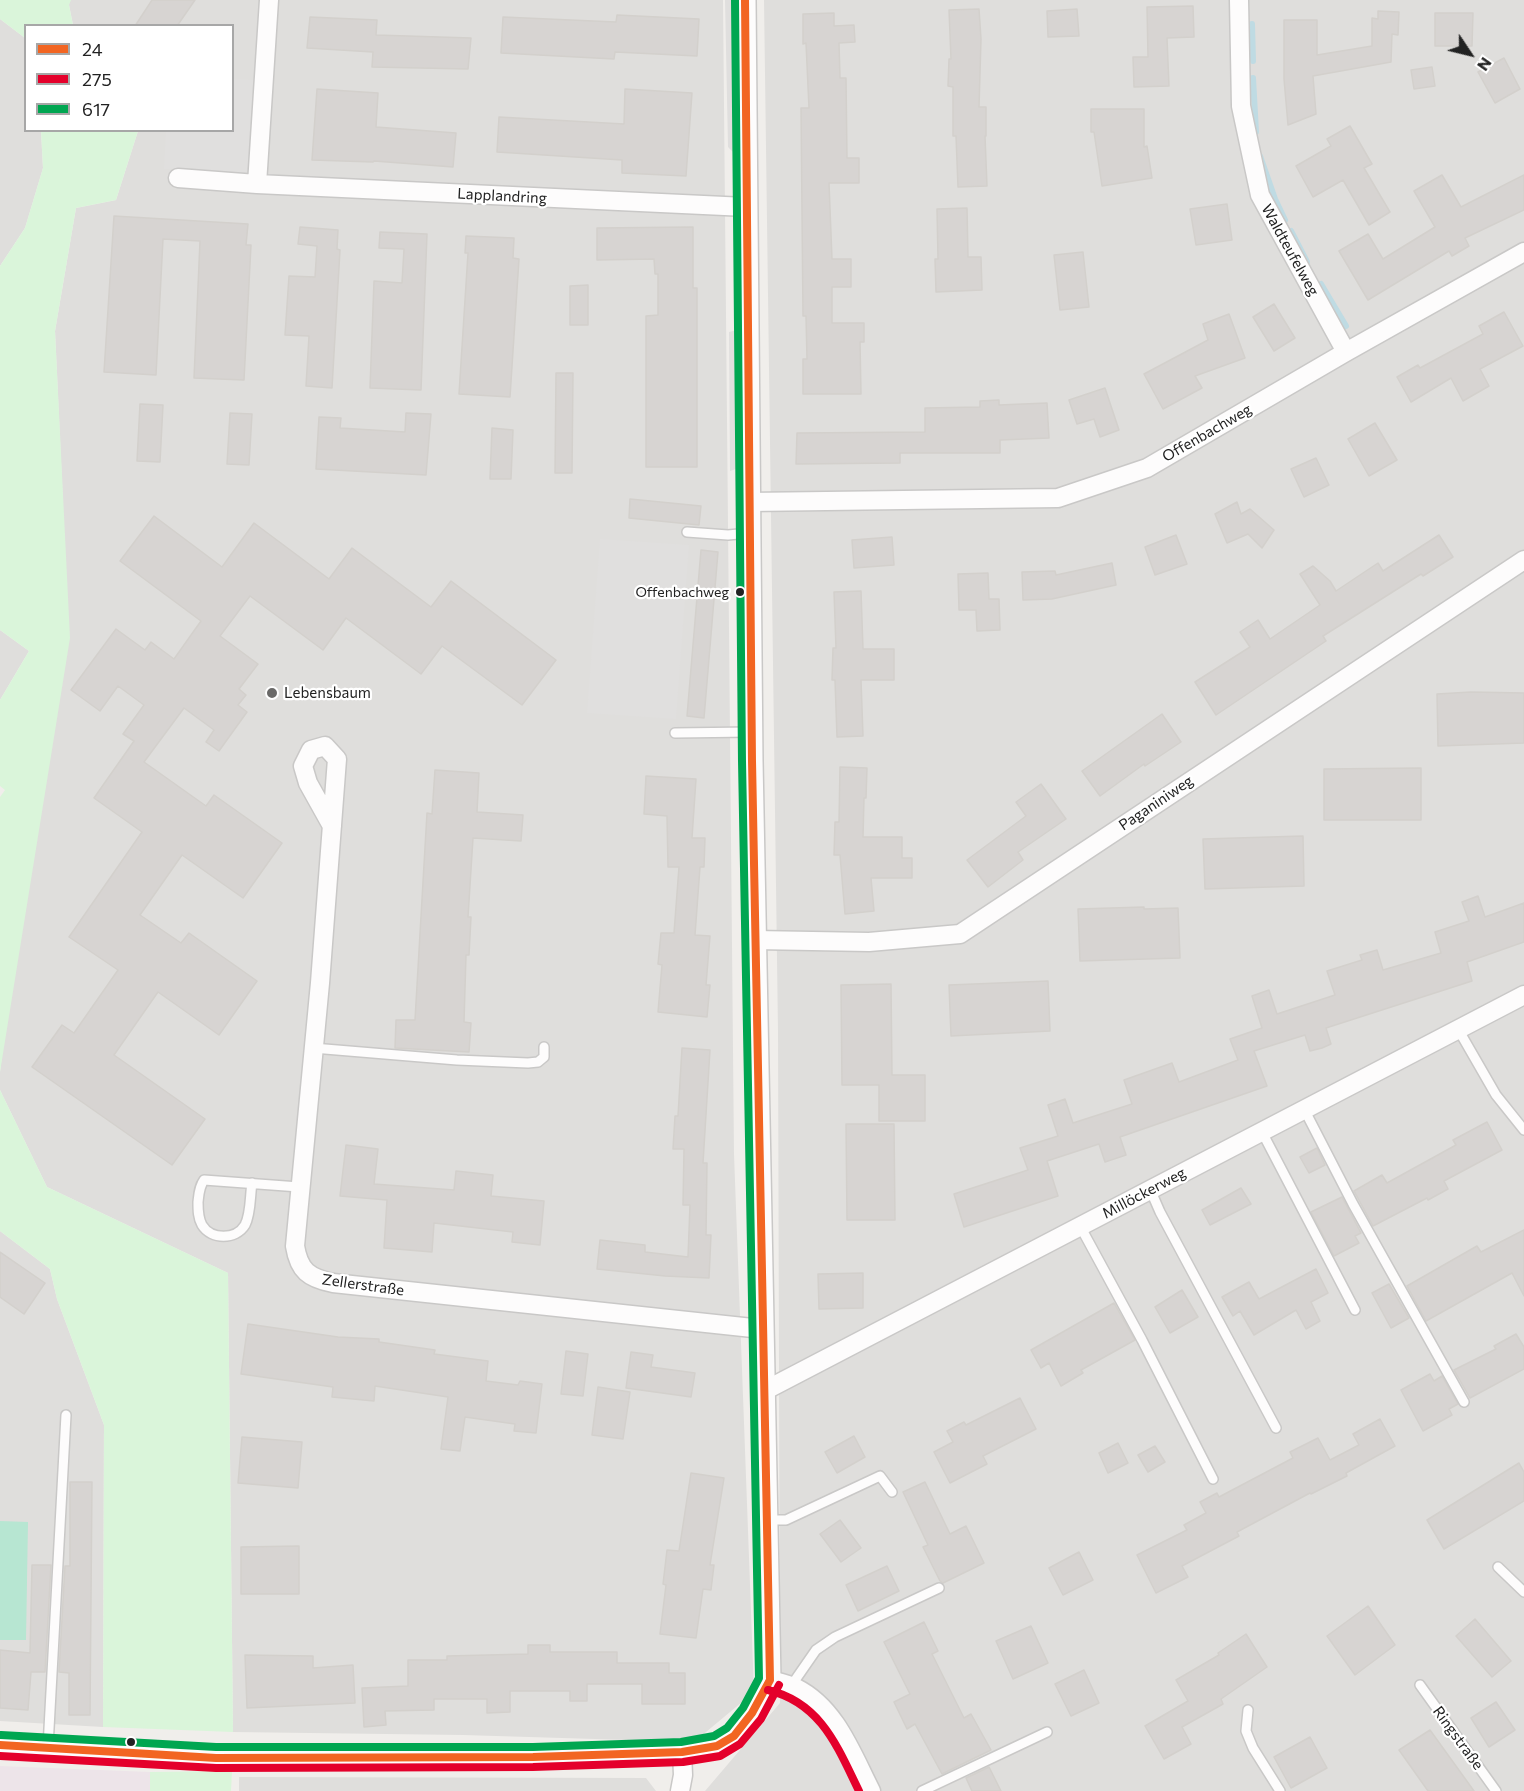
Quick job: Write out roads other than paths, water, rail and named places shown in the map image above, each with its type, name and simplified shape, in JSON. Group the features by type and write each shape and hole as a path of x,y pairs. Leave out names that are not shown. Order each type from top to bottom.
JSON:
{"street":[{"path":"257,184 269,0"},
{"path":"0,1744 216,1758 522,1758 682,1752 704,1749 728,1740 753,1713 770,1680 755,940 745,0"},
{"name":"Waldteufelweg","path":"1239,0 1241,106 1260,195 1346,352"},
{"name":"Lapplandring","path":"178,178 257,184 746,207"},
{"name":"Offenbachweg","path":"749,502 1058,498 1147,468 1524,252"},
{"name":"Paganiniweg","path":"755,940 869,942 960,934 1524,560"},
{"name":"Zellerstraße","path":"332,826 320,983 295,1246 298,1261 306,1272 316,1280 333,1283 762,1329"},
{"name":"Millöckerweg","path":"764,1391 1524,995"},
{"path":"770,1680 791,1686 822,1707 834,1722 871,1791"},
{"path":"680,1791 683,1775 682,1752"}],"lane":[{"path":"687,532 728,536 749,533"},
{"path":"675,733 752,732"},
{"path":"1458,1029 1496,1095 1524,1130"},
{"path":"313,1048 457,1060 528,1063 538,1062 544,1057 544,1047"},
{"path":"1304,1109 1353,1204 1464,1402"},
{"path":"1262,1132 1355,1310"},
{"path":"252,1183 244,1226 237,1233 226,1237 206,1230 198,1215 199,1190 204,1180 252,1183 299,1186"},
{"path":"1150,1189 1160,1212 1276,1428"},
{"path":"1080,1226 1142,1340 1213,1479"},
{"path":"48,1747 66,1415"},
{"path":"767,1520 786,1520 880,1476 892,1492"},
{"path":"1498,1567 1524,1592"},
{"path":"791,1686 816,1650 835,1637 939,1588"},
{"name":"Ringstraße","path":"1420,1684 1496,1791"},
{"path":"1248,1710 1246,1731 1253,1748 1280,1791"},
{"path":"922,1791 1047,1732"}],"waterway":[{"path":"1252,24 1253,61"},
{"path":"1253,78 1256,132"},
{"path":"1260,156 1285,220"},
{"path":"1291,231 1307,262"},
{"path":"1321,284 1346,326"}],"place":[{"name":"Offenbachweg","path":"740,592"},
{"name":"Lebensbaum","path":"272,693"}]}
